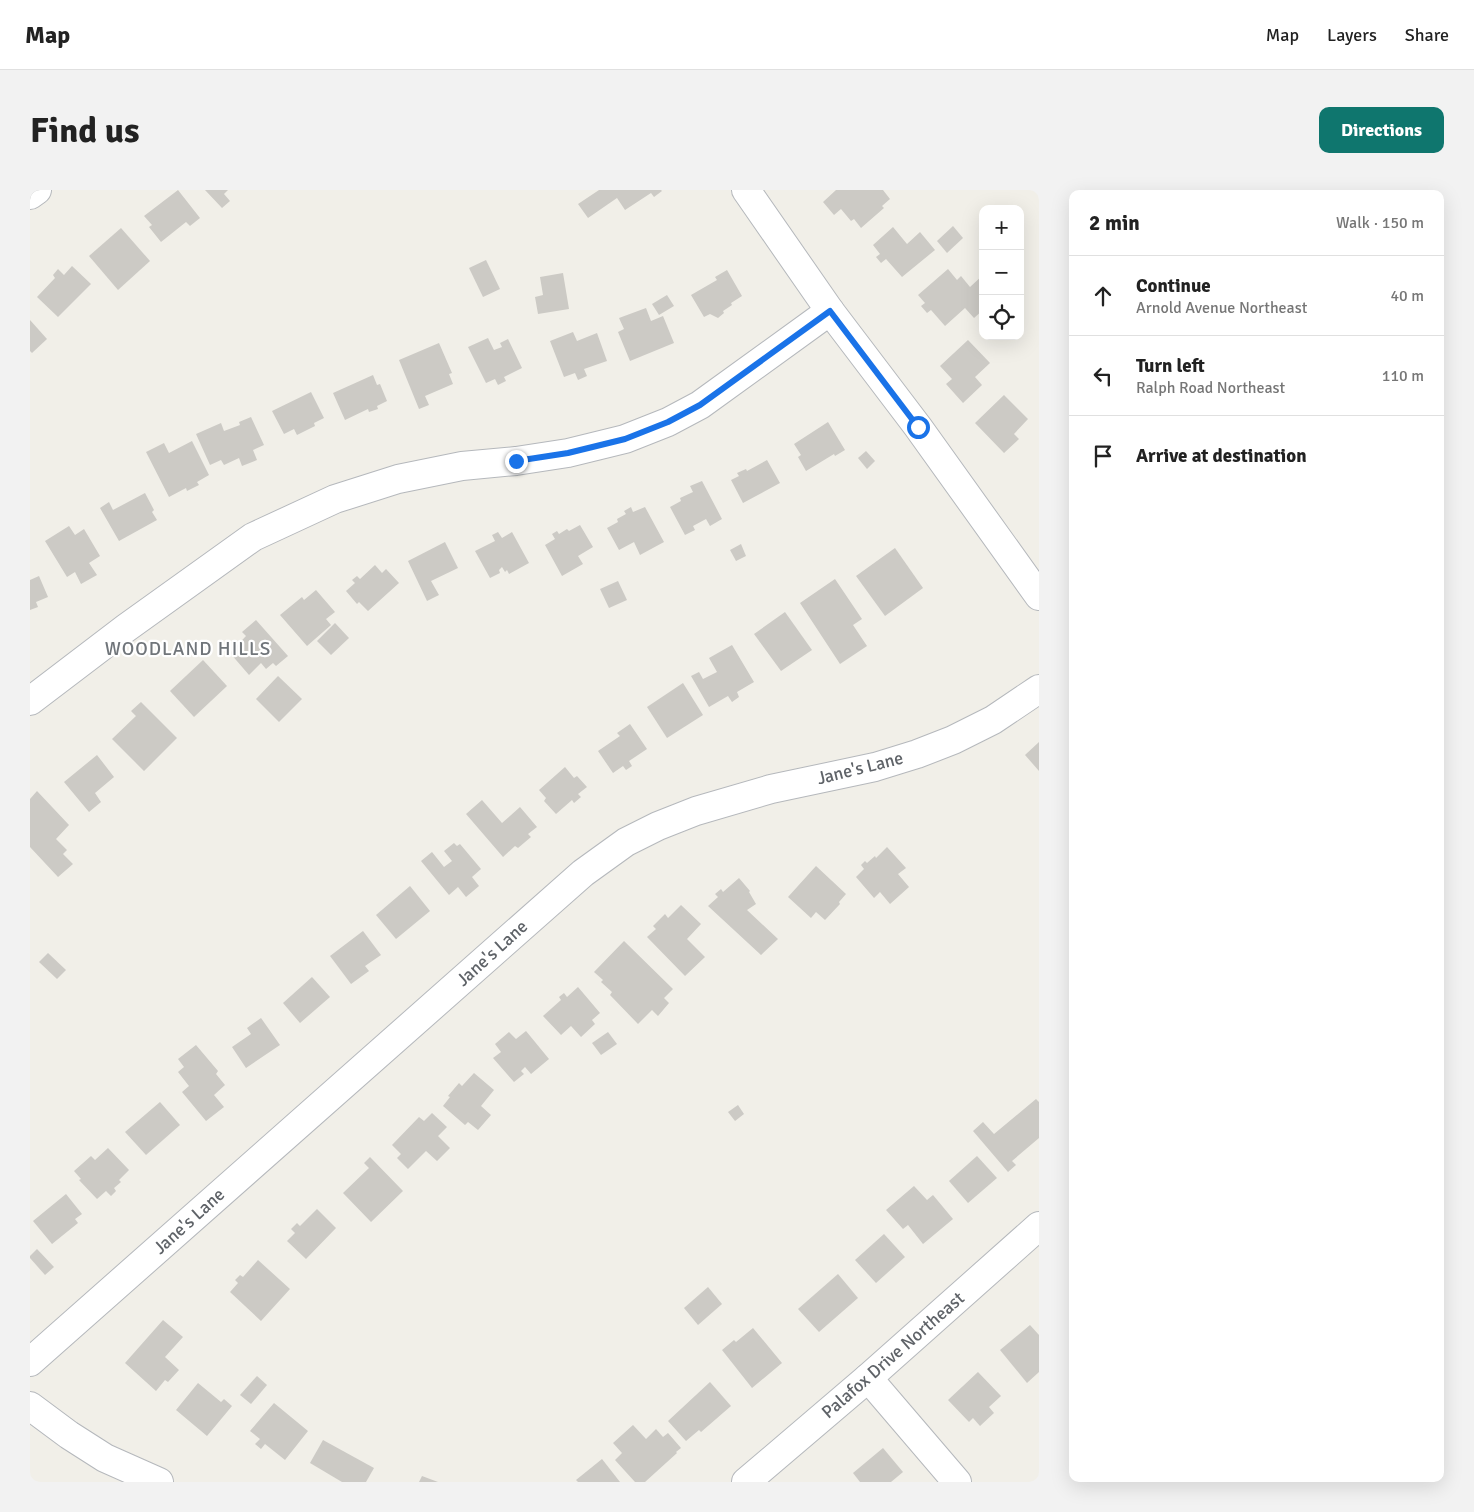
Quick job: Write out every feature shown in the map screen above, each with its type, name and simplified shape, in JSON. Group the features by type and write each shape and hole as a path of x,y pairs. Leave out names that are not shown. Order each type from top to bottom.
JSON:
{"street":[{"path":"30,195 37,190"},
{"path":"746,190 830,311 918,427 1039,596"},
{"path":"30,701 126,628 253,536 335,499 398,479 462,466 516,461 568,453 625,439 668,422 700,405 830,311"},
{"name":"Jane's Lane","path":"30,1362 583,873 626,842 658,826 696,811 771,789 843,775 917,754 953,740 993,720 1039,689"},
{"name":"Palafox Drive Northeast","path":"746,1482 868,1378 1039,1226"},
{"path":"868,1378 957,1482"},
{"path":"30,1406 69,1436 105,1458 159,1482"}],"building":[{"path":"178,190 200,218 190,226 186,222 161,242 149,227 152,225 144,216"},
{"path":"205,190 228,190 224,194 230,201 222,208"},
{"path":"599,190 662,191 654,197 651,193 625,210 617,198 588,218 578,204"},
{"path":"836,190 883,190 890,199 882,206 884,208 861,228 854,219 851,221 841,209 834,215 823,202"},
{"path":"953,226 963,238 947,253 937,241"},
{"path":"893,227 907,244 920,232 935,250 902,277 886,259 881,263 876,257 880,254 873,245"},
{"path":"121,228 150,261 118,290 89,256"},
{"path":"486,260 500,289 483,297 469,268"},
{"path":"72,266 91,284 58,317 37,297 55,278 53,275 58,269 64,275"},
{"path":"948,269 957,280 961,276 970,287 979,279 979,314 974,318 965,308 945,326 931,310 927,313 921,306 925,303 918,295"},
{"path":"727,270 742,296 731,303 732,305 723,311 724,313 718,318 710,314 704,317 691,295 717,280 715,277"},
{"path":"563,273 569,309 538,314 535,297 543,295 540,277"},
{"path":"667,295 674,306 659,315 652,304"},
{"path":"646,308 651,321 663,316 674,343 630,361 618,332 624,329 619,318"},
{"path":"30,320 47,339 32,353 30,351"},
{"path":"573,332 577,341 597,333 607,361 584,369 587,376 578,380 575,373 564,377 550,341"},
{"path":"488,338 494,350 502,347 500,343 508,339 522,368 504,377 506,381 498,385 495,379 486,383 468,347"},
{"path":"968,340 990,363 975,377 982,385 963,403 946,384 952,379 940,366"},
{"path":"439,343 452,373 449,374 453,384 425,396 429,405 419,409 399,360"},
{"path":"373,375 377,385 380,384 387,401 377,406 378,409 369,412 368,409 345,420 333,393"},
{"path":"311,392 324,418 314,423 315,426 297,435 294,429 284,434 272,411"},
{"path":"1004,395 1028,419 1014,434 1019,439 1004,453 975,423"},
{"path":"251,417 264,445 253,450 257,460 242,466 239,458 224,465 221,460 210,465 196,434 221,423 224,431 240,425 239,422"},
{"path":"828,422 845,450 835,456 834,454 806,471 798,457 801,455 794,444"},
{"path":"192,441 209,475 197,482 199,485 187,491 186,488 169,497 146,452 164,443 169,453"},
{"path":"866,451 875,461 867,469 858,458"},
{"path":"767,460 780,483 743,503 731,480 739,476 737,473 746,469 747,471"},
{"path":"702,481 722,519 710,526 706,519 693,526 695,530 685,535 670,507 681,501 680,498 693,492 690,486"},
{"path":"145,493 157,520 119,541 100,508 109,502 113,510"},
{"path":"631,507 633,512 645,507 664,542 640,555 634,542 619,550 607,528 618,522 617,519 626,514 624,511"},
{"path":"580,525 593,547 578,556 583,564 562,576 545,545 555,539 552,534 557,531 559,534"},
{"path":"69,526 75,535 84,529 100,556 89,563 97,575 81,584 75,572 67,577 45,541"},
{"path":"498,532 502,538 512,532 529,563 509,574 502,567 499,570 500,573 490,578 475,551 495,541 492,535"},
{"path":"445,542 458,568 431,581 439,595 427,601 408,561"},
{"path":"741,544 746,556 736,561 730,550"},
{"path":"895,548 923,588 885,616 856,576"},
{"path":"375,565 382,573 386,569 399,583 368,611 359,602 357,604 346,591 355,583 352,580 357,576 360,579"},
{"path":"39,576 48,597 36,602 38,607 30,610 30,580"},
{"path":"835,579 862,619 853,625 867,646 840,664 800,603"},
{"path":"618,581 627,600 609,608 600,589"},
{"path":"316,590 335,612 326,619 331,625 307,646 280,615 302,597 304,600"},
{"path":"785,612 812,650 781,671 754,634"},
{"path":"256,620 288,656 276,666 273,663 266,669 261,663 249,675 230,653 246,636 242,632"},
{"path":"335,623 349,638 331,655 317,641"},
{"path":"732,645 754,682 737,692 739,697 732,702 728,696 709,707 691,676 699,672 703,679 717,672 709,658"},
{"path":"203,660 227,686 194,717 170,691"},
{"path":"278,676 302,699 279,722 256,699"},
{"path":"683,683 703,715 667,738 647,707"},
{"path":"141,702 177,738 144,771 112,739 136,716 131,711"},
{"path":"630,724 647,749 629,761 632,766 626,770 623,766 613,773 598,751 620,736 617,733"},
{"path":"1039,742 1039,771 1025,755"},
{"path":"97,755 114,777 95,793 101,802 89,812 64,782"},
{"path":"565,767 574,778 577,776 587,787 578,794 581,797 574,803 572,800 556,814 544,801 546,798 539,790"},
{"path":"37,791 69,825 56,839 67,850 63,854 73,864 58,877 30,847 30,799"},
{"path":"482,800 502,823 520,807 537,827 528,834 531,837 518,848 515,846 503,857 466,814"},
{"path":"454,843 457,846 460,844 481,869 472,877 479,886 466,897 458,887 449,895 421,861 432,852 444,867 452,861 444,851"},
{"path":"887,847 906,868 898,874 909,887 890,904 880,892 874,898 856,877 864,869 861,865 865,861 867,863 875,856 876,858"},
{"path":"816,866 846,894 839,902 840,904 825,920 816,912 811,918 788,897"},
{"path":"739,878 750,891 756,904 747,910 778,939 761,955 708,906 718,897 715,894 721,889 723,892"},
{"path":"410,886 430,911 396,939 376,915"},
{"path":"681,905 701,924 687,939 705,957 685,976 647,937 656,929 653,926 665,914 668,918"},
{"path":"363,931 381,955 365,966 369,971 351,984 330,956"},
{"path":"624,941 673,989 664,998 669,1003 658,1016 652,1010 638,1024 610,995 612,992 594,972"},
{"path":"48,953 66,970 57,979 39,962"},
{"path":"312,977 330,997 300,1023 283,1003"},
{"path":"578,987 600,1013 592,1020 595,1024 581,1037 571,1026 561,1035 543,1016 561,1000 559,997 564,993 567,997"},
{"path":"261,1018 280,1045 246,1068 232,1047 251,1034 247,1028"},
{"path":"526,1031 549,1059 531,1074 525,1067 521,1071 524,1074 514,1082 493,1058 501,1052 495,1044 509,1032 516,1039"},
{"path":"608,1032 617,1044 601,1055 592,1043"},
{"path":"196,1045 218,1071 216,1074 225,1085 214,1095 224,1107 206,1121 182,1092 189,1086 178,1072 184,1067 178,1059"},
{"path":"474,1073 494,1090 481,1106 491,1115 478,1130 468,1122 465,1125 443,1106 450,1097 448,1096 459,1083 462,1086"},
{"path":"1036,1099 1039,1102 1039,1138 1012,1161 1016,1165 1008,1172 973,1131 983,1122 994,1134"},
{"path":"160,1102 180,1125 146,1155 125,1132"},
{"path":"738,1105 744,1114 735,1121 728,1112"},
{"path":"432,1113 447,1127 438,1136 450,1148 437,1161 426,1151 408,1169 397,1158 401,1154 392,1145 419,1117 424,1121"},
{"path":"108,1148 129,1170 119,1180 121,1182 114,1188 116,1191 111,1196 106,1191 97,1199 79,1180 81,1179 74,1171 91,1156 95,1160"},
{"path":"977,1156 997,1178 968,1203 949,1181"},
{"path":"370,1157 403,1191 371,1222 343,1193 369,1168 364,1163"},
{"path":"914,1186 927,1200 933,1195 953,1219 923,1244 908,1225 903,1229 886,1210"},
{"path":"66,1194 82,1214 75,1219 78,1223 52,1244 33,1221"},
{"path":"317,1209 336,1228 306,1259 287,1241 295,1233 291,1229 297,1223 300,1226"},
{"path":"884,1234 905,1257 876,1283 855,1260"},
{"path":"37,1249 54,1267 45,1275 30,1258"},
{"path":"258,1260 290,1289 261,1321 230,1292 238,1283 235,1280 240,1275 243,1277"},
{"path":"838,1274 858,1298 819,1332 798,1309"},
{"path":"708,1287 722,1304 698,1325 684,1308"},
{"path":"163,1320 183,1337 165,1357 179,1370 168,1382 165,1380 156,1391 125,1363"},
{"path":"1030,1325 1039,1335 1039,1372 1027,1383 1000,1350"},
{"path":"753,1328 782,1363 752,1388 722,1350 734,1340 736,1342"},
{"path":"978,1372 1001,1396 989,1407 994,1413 980,1426 973,1418 969,1422 948,1400"},
{"path":"257,1376 267,1385 251,1404 240,1395"},
{"path":"710,1382 731,1406 701,1432 699,1430 686,1441 668,1421"},
{"path":"198,1383 221,1402 224,1399 232,1406 207,1436 176,1410"},
{"path":"274,1403 308,1431 285,1460 265,1444 261,1449 255,1444 260,1439 250,1431"},
{"path":"633,1425 646,1439 656,1429 663,1437 668,1433 681,1448 645,1482 635,1482 615,1460 622,1453 613,1443"},
{"path":"323,1440 374,1468 366,1482 342,1482 310,1463"},
{"path":"883,1448 903,1472 891,1482 860,1482 853,1473"},
{"path":"602,1459 620,1482 578,1482 576,1480"},
{"path":"422,1476 438,1482 419,1482"}],"district":[{"name":"WOODLAND HILLS","path":"188,649"}],"route":[{"path":"516,461 568,453 625,439 668,422 700,405 738,380 830,311 918,427"}]}
